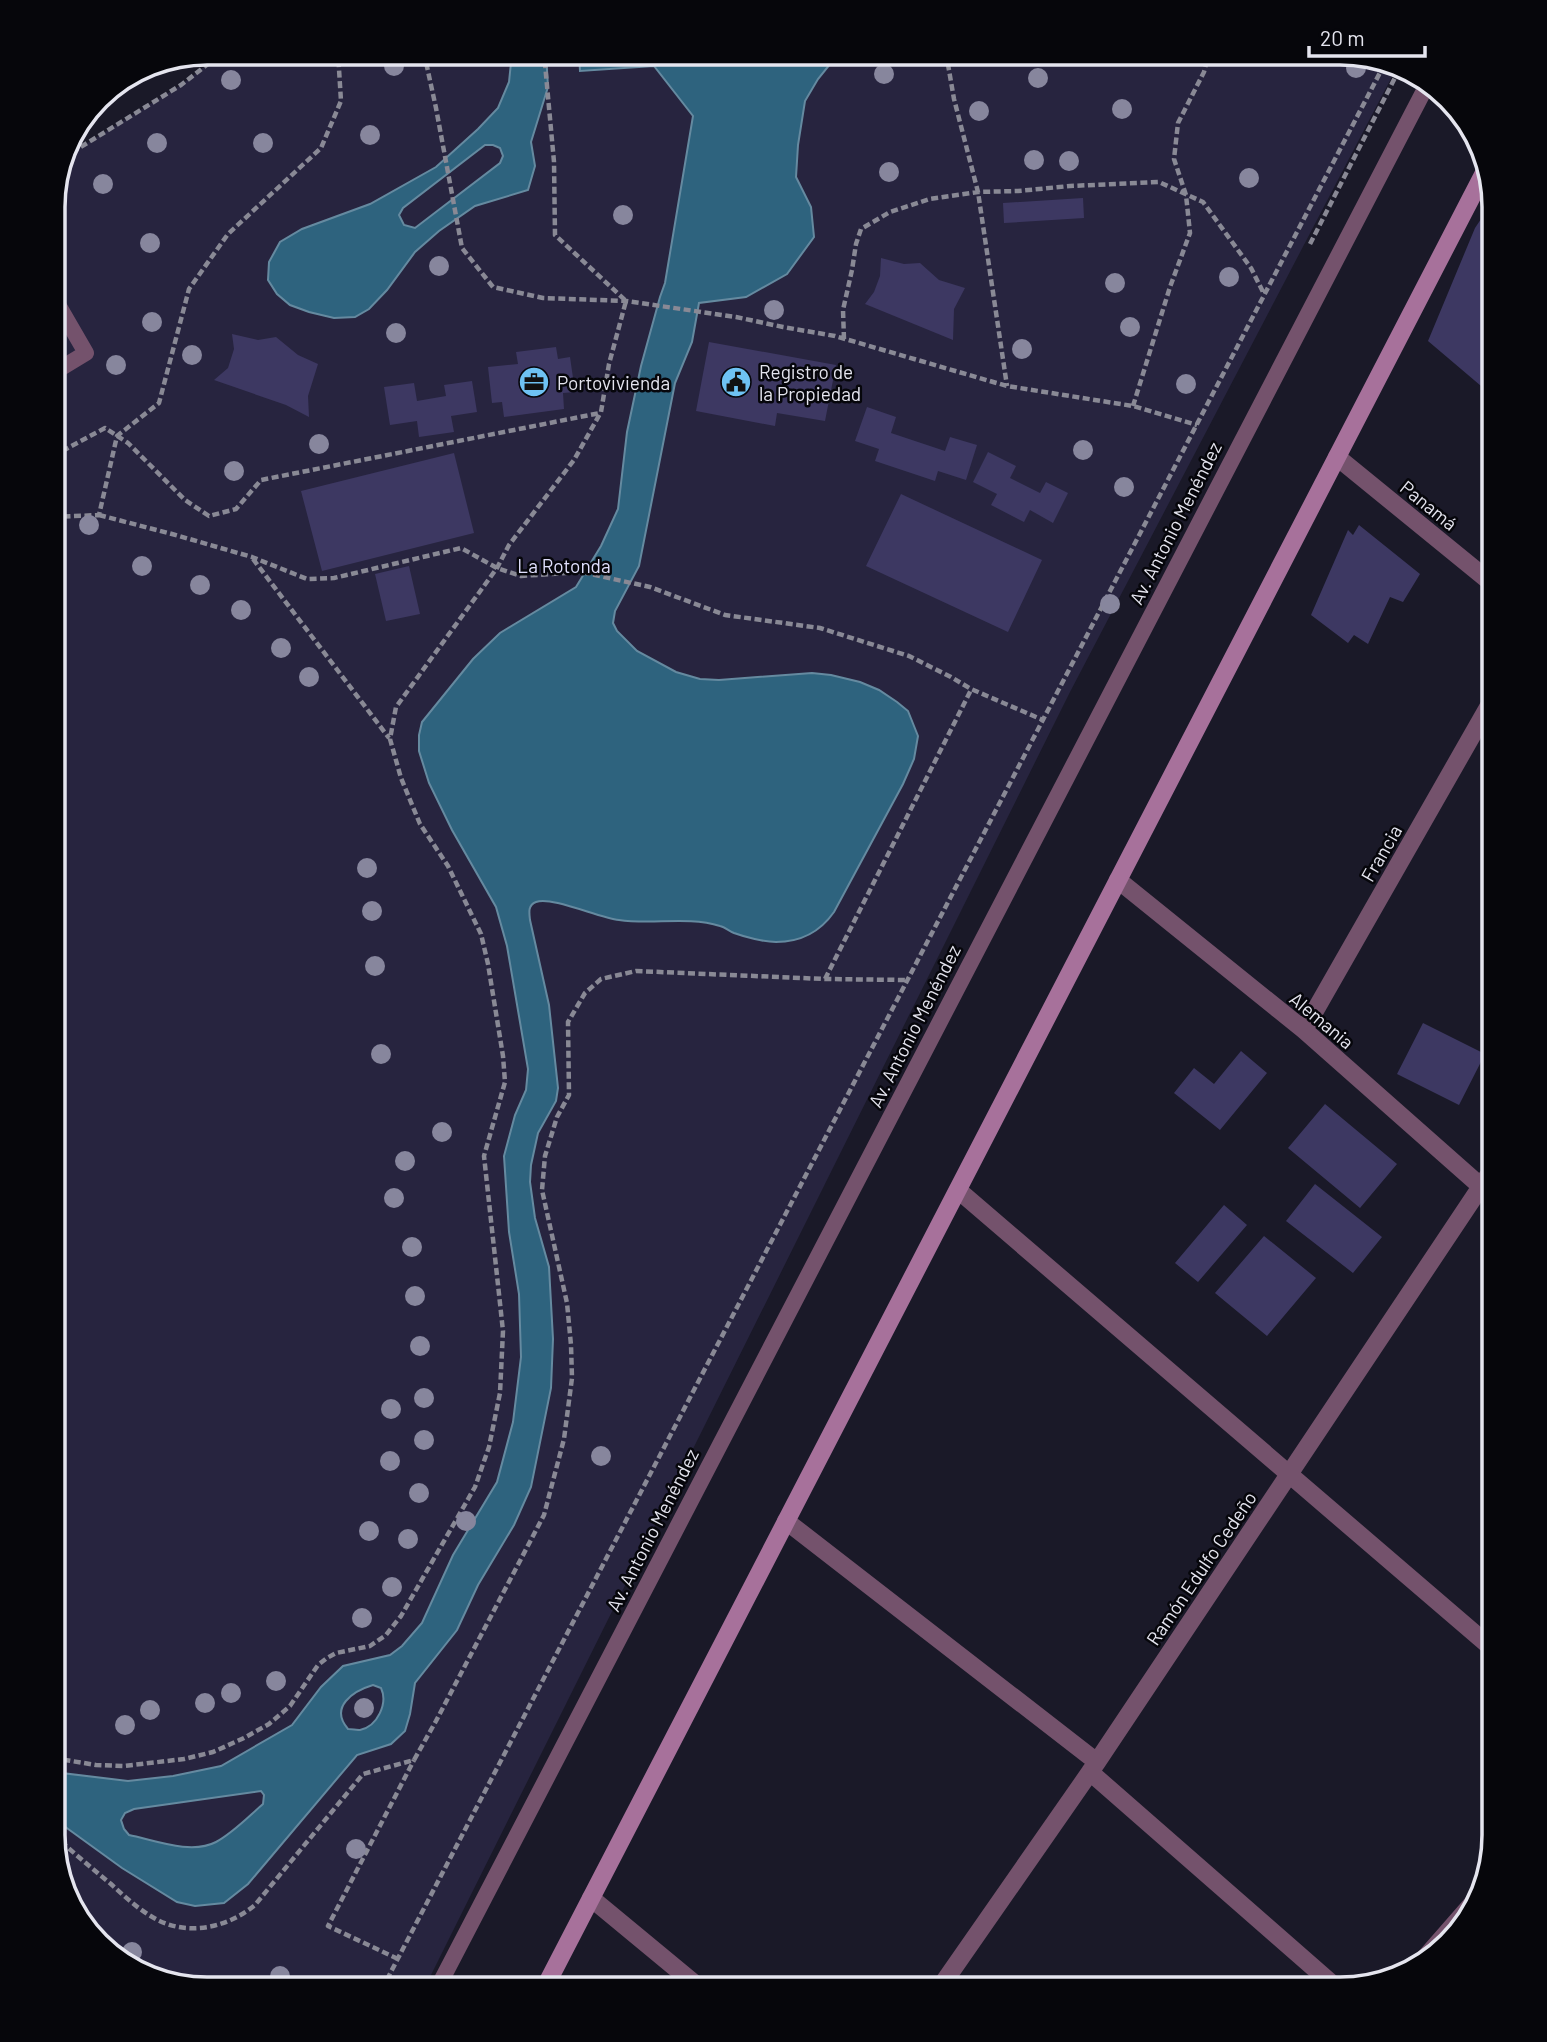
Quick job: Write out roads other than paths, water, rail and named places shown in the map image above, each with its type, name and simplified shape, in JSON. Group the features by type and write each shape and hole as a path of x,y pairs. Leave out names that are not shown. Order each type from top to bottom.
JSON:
{"street":[{"path":"551,1977 1480,180"},
{"name":"Panamá","path":"1337,457 1482,575"},
{"name":"Francia","path":"1304,1030 1482,718"},
{"name":"Alemania","path":"1118,880 1304,1030 1482,1187"},
{"path":"958,1190 1482,1640"},
{"name":"Ramón Edulfo Cedeño","path":"948,1977 1094,1767 1289,1474 1482,1201"},
{"path":"786,1521 1094,1767 1324,1977"},
{"path":"591,1898 685,1977"}],"lane":[{"name":"Av. Antonio Menéndez","path":"444,1977 1423,92"},
{"path":"65,317 86,353 65,366"}],"water":[{"path":"511,65 547,65 548,87 531,142 535,166 528,190 475,206 439,231 415,252 369,309 355,317 334,318 309,312 290,305 277,294 268,280 269,262 280,242 302,229 370,204 436,167 498,108 509,82","holes":["485,145 500,148 503,156 500,163 415,228 404,225 399,215 403,208"]},
{"path":"580,65 829,65 805,101 798,145 796,177 811,207 814,237 787,274 746,297 699,303 692,342 675,383 639,566 615,611 613,623 617,631 637,651 676,672 700,679 812,673 860,682 879,690 908,711 918,736 914,759 834,912 810,935 785,942 771,942 708,923 619,920 543,901 533,903 530,907 530,920 549,1005 558,1088 556,1101 538,1133 531,1165 530,1182 535,1218 549,1267 553,1339 551,1388 531,1487 514,1525 478,1585 457,1630 415,1683 405,1731 391,1744 357,1755 248,1884 224,1903 195,1906 177,1902 122,1868 65,1827 65,1773 128,1781 173,1776 221,1766 292,1725 321,1687 343,1666 390,1655 402,1646 422,1623 453,1555 497,1482 513,1422 521,1357 519,1294 509,1232 504,1156 515,1115 526,1090 528,1069 507,946 496,907 452,830 429,783 419,751 419,735 422,722 473,659 500,633 576,587 601,546 618,509 627,432 641,366 665,283 693,116 654,66 580,71","holes":["373,1685 381,1688 382,1707 372,1724 360,1730 348,1729 341,1714 346,1701 358,1691","261,1791 264,1795 263,1804 228,1834 206,1846 184,1847 129,1835 121,1820 125,1813 134,1809"]}],"place":[{"name":"Portovivienda","path":"534,382"},
{"name":"Registro de la Propiedad","path":"736,382"}],"park label":[{"name":"La Rotonda","path":"564,565"}]}
